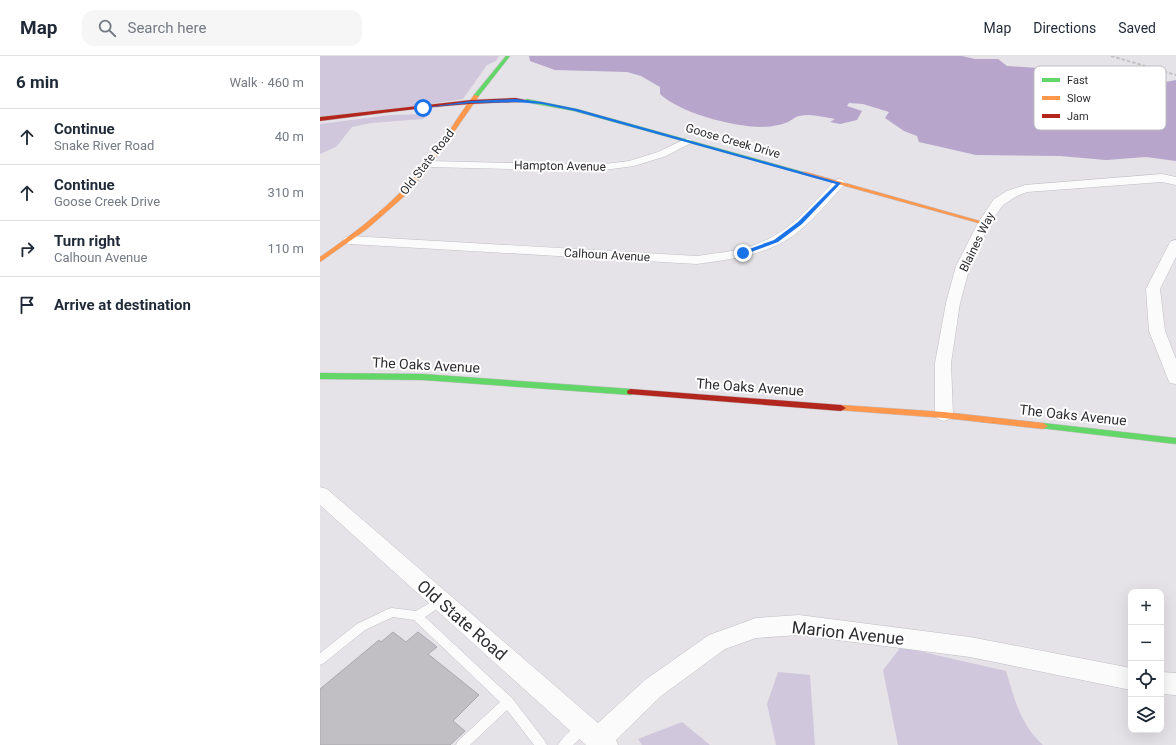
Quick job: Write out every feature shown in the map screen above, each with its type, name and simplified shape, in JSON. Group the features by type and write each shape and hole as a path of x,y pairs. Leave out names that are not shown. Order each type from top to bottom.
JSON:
{"street":[{"name":"Old State Road","path":"320,260 350,240 400,197 429,164 471,102 508,56"},
{"name":"Goose Creek Drive","path":"320,119 471,102 516,100 542,103 575,110 984,222"},
{"name":"Hampton Avenue","path":"429,164 596,168 630,164 662,154 687,141"},
{"name":"Blaines Way","path":"944,415 943,363 953,303 963,266 984,222 998,202 1011,194 1025,189 1162,178 1176,181"},
{"name":"Calhoun Avenue","path":"350,240 698,260 743,253 776,241 800,223 839,183"},
{"path":"1176,244 1153,289 1157,331 1176,379"},
{"name":"The Oaks Avenue","path":"320,376 423,377 944,415 1176,441"},
{"name":"Old State Road","path":"320,494 596,737"},
{"name":"Marion Avenue","path":"596,737 653,688 717,642 756,628 799,625 970,647 1128,678"},
{"path":"1164,683 1176,684"}],"lane":[{"path":"417,616 440,600"},
{"path":"320,660 361,627 392,612 417,616 508,702 541,745"},
{"path":"462,745 508,702"},
{"path":"564,745 596,737"}],"shaded area":[{"path":"320,56 499,56 496,61 487,65 463,99 320,117"},
{"path":"529,56 962,56 975,59 998,59 1007,66 1034,68 1034,130 1166,130 1166,82 1176,80 1176,161 1146,157 1106,160 1060,156 976,155 919,142 917,136 904,131 885,118 889,112 863,104 849,103 847,106 862,111 857,120 840,124 830,122 835,119 808,115 799,116 786,123 773,126 746,126 714,119 683,108 660,94 660,87 641,76 627,72 555,70 530,61"},
{"path":"431,114 423,119 371,123 352,127 336,147 320,154 320,124 390,115"},
{"path":"901,647 1006,671 1019,711 1029,729 1043,745 898,745 883,670"},
{"path":"778,672 810,675 815,745 776,745 767,704"},
{"path":"682,722 710,745 642,745 638,739"}],"building":[{"path":"393,632 406,642 418,632 437,647 428,654 479,695 453,721 465,731 450,745 320,745 320,689 379,640 381,642"}],"railway":[{"path":"1111,56 1145,66"},
{"path":"1166,72 1176,75"}],"traffic: fast":[{"path":"476,96 508,56"},
{"path":"527,101 575,110 804,173"},
{"path":"320,376 423,377 631,392"},
{"path":"1043,426 1176,441"}],"traffic: slow":[{"path":"320,260 379,216 418,178 476,96"},
{"path":"804,173 984,223"},
{"path":"841,408 944,415 1043,426"}],"traffic: jam":[{"path":"320,119 471,102 527,101"},
{"path":"631,392 841,408"}],"route":[{"path":"423,108 471,102 516,100 542,103 575,110 839,183 800,223 776,241 743,253"}]}
